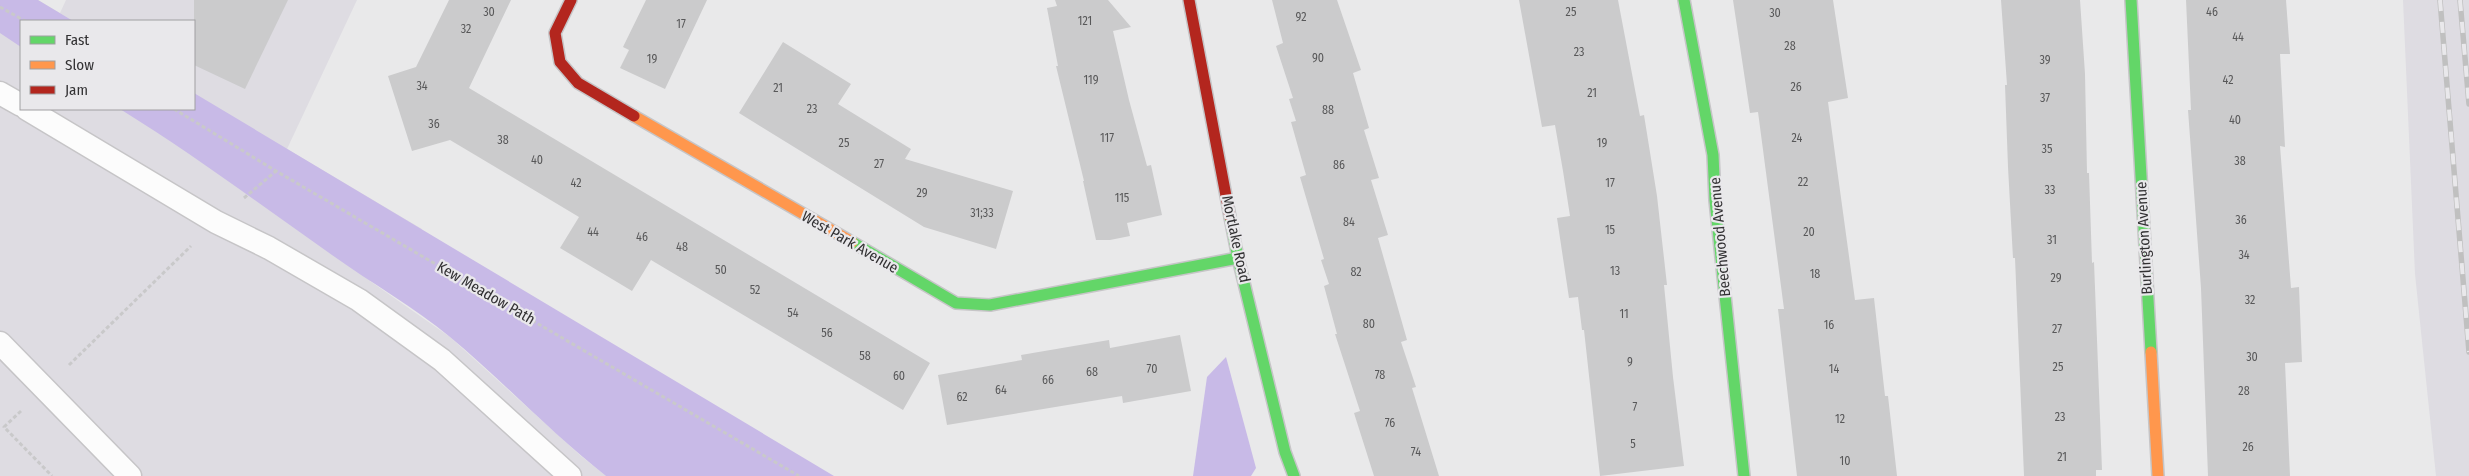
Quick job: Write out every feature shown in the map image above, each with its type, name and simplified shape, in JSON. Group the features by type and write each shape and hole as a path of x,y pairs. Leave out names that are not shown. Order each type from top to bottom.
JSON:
{"main road":[{"name":"West Park Avenue","path":"571,0 555,33 560,62 578,82 956,303 990,305 1238,258"},
{"name":"Mortlake Road","path":"1189,0 1238,258 1285,452 1294,476"},
{"name":"Beechwood Avenue","path":"1684,0 1713,155 1715,200 1744,476"},
{"name":"Burlington Avenue","path":"2130,0 2158,476"}],"lane":[{"path":"0,93 20,104"},
{"path":"29,110 216,222 269,248 359,300 442,360 570,476"},
{"path":"0,343 130,476"}],"path":[{"path":"0,7 23,20"},
{"name":"Kew Meadow Path","path":"176,110 276,171 798,476"},
{"path":"52,476 4,427 216,222 276,171"}],"shaded area":[{"path":"0,0 38,0 60,13 66,0 357,0 287,149 422,229 370,281 450,337 581,456 606,476 0,476"},
{"path":"0,0 38,0 71,20 20,20 20,46 0,33"},
{"path":"2403,0 2469,0 2469,476 2436,476 2415,274"},
{"path":"195,94 834,476 606,476 436,326 122,110 195,110"},
{"path":"1226,357 1256,468 1251,476 1193,476 1207,377"}],"building":[{"path":"194,0 288,0 245,89 195,65"},
{"path":"449,0 511,0 469,88 930,363 903,410 651,260 632,291 560,248 579,217 450,140 412,151 388,76 416,67"},
{"path":"646,0 707,0 665,89 620,68 629,50 623,47"},
{"path":"1055,0 1108,0 1131,27 1113,31 1129,100 1147,166 1151,165 1162,215 1127,223 1130,236 1110,240 1096,240 1084,181 1056,66 1058,66 1047,8 1057,6"},
{"path":"1272,0 1337,0 1361,70 1353,73 1369,128 1364,130 1379,178 1371,180 1388,235 1378,238 1407,340 1401,342 1416,387 1412,388 1439,476 1374,476 1354,413 1360,411 1335,334 1337,334 1324,286 1329,284 1321,260 1324,259 1300,177 1306,175 1291,122 1296,121 1289,99 1293,98 1276,46 1283,43"},
{"path":"1519,0 1618,0 1640,116 1644,115 1657,196 1667,285 1664,285 1673,377 1684,466 1600,476 1584,330 1582,330 1578,297 1569,298 1557,218 1570,216 1563,171 1555,125 1542,127"},
{"path":"1733,0 1833,0 1848,98 1828,102 1855,300 1874,298 1885,396 1888,396 1897,476 1797,476 1778,309 1784,309 1758,112 1750,113"},
{"path":"2001,0 2080,0 2085,74 2087,173 2089,173 2092,263 2094,262 2102,470 2096,470 2096,476 2024,476 2015,258 2013,258 2008,167 2005,85 2007,85"},
{"path":"2186,0 2286,0 2290,54 2280,54 2285,147 2280,146 2291,288 2299,287 2302,362 2285,363 2290,476 2208,476 2201,288 2188,110 2191,110"},
{"path":"783,42 851,84 838,104 911,149 905,159 1013,191 996,249 924,227 739,113"},
{"path":"1180,335 1191,391 1123,403 1122,396 947,425 938,375 1022,360 1021,355 1109,340 1110,348"}],"railway":[{"path":"2440,0 2469,352"},
{"path":"2460,0 2469,104"}],"traffic: fast":[{"path":"1684,0 1713,155 1715,200 1744,476"},
{"path":"2131,0 2151,352"},
{"path":"1230,217 1238,258 1285,452 1294,476"},
{"path":"852,242 956,303 990,305 1238,258"}],"traffic: slow":[{"path":"634,116 852,242"},
{"path":"2151,352 2158,476"}],"traffic: jam":[{"path":"571,0 555,33 560,62 578,83 634,116"},
{"path":"1189,0 1230,217"}]}
